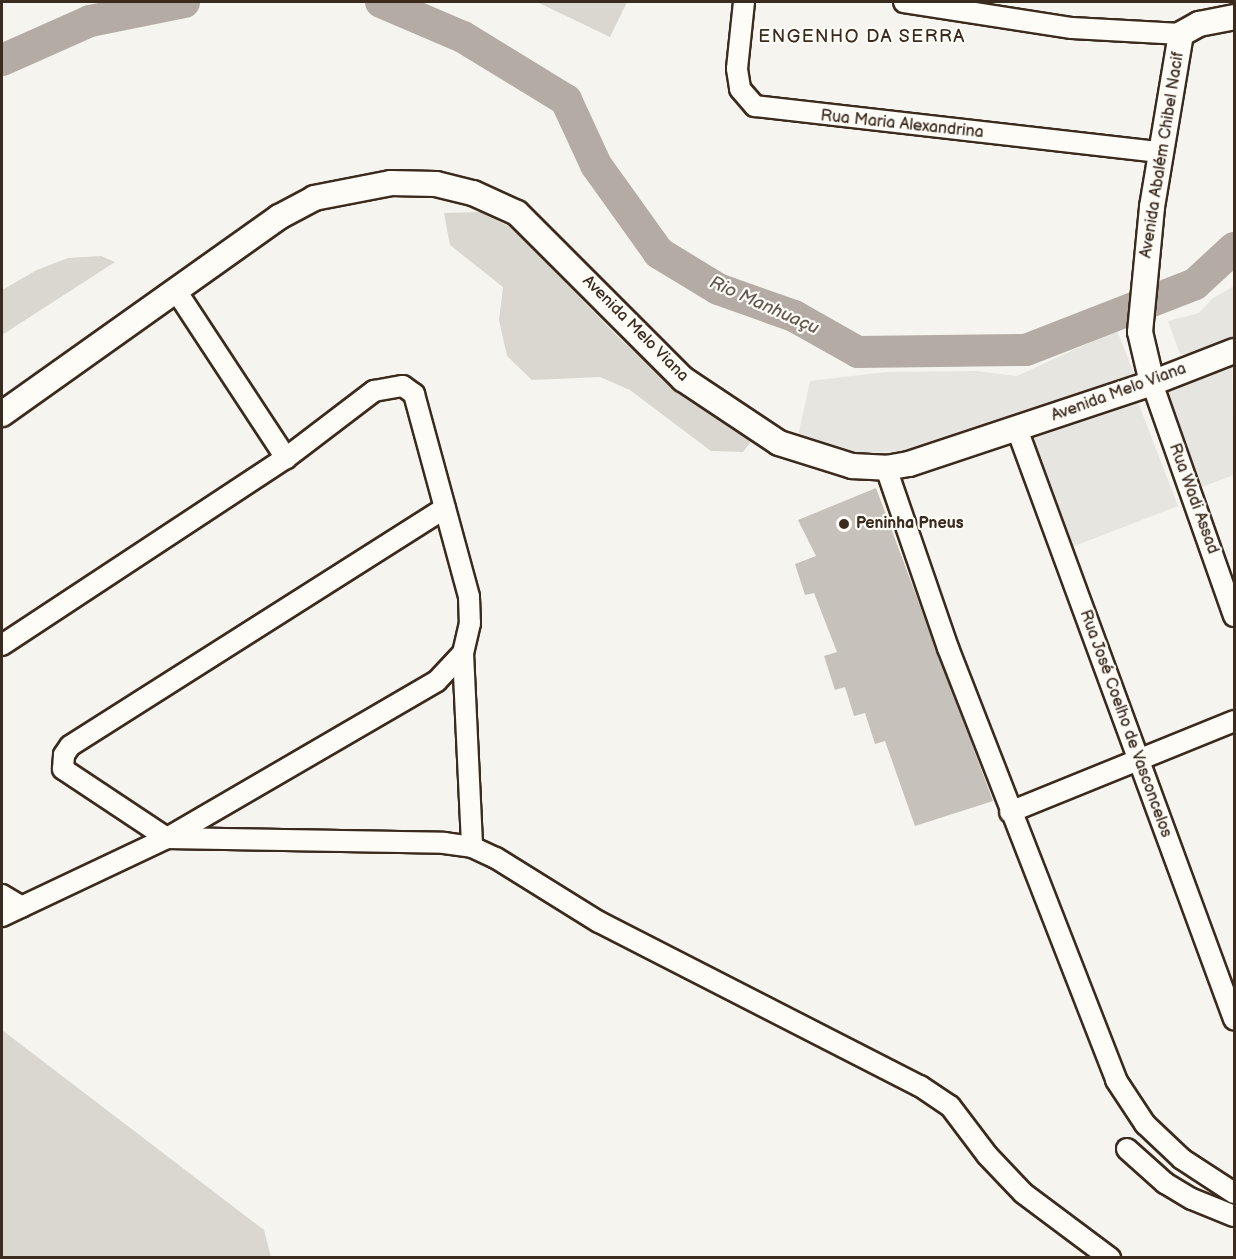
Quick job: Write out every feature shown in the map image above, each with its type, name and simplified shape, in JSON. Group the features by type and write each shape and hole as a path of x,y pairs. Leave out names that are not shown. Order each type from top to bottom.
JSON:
{"main road":[{"path":"1181,34 1198,24 1234,17"},
{"name":"Avenida Abalém Chibel Nacif","path":"1152,383 1140,332 1152,207 1181,34"},
{"name":"Avenida Melo Viana","path":"2,414 279,218 314,198 391,183 436,184 473,193 517,213 683,379 780,443 852,466 886,468 1017,429 1152,383 1234,351"}],"street":[{"name":"Rua Maria Alexandrina","path":"744,2 737,69 740,89 755,106 1160,152"},
{"path":"904,2 1072,28 1181,34"},
{"path":"177,292 286,458"},
{"name":"Rua Wadi Assad","path":"1152,383 1234,616"},
{"path":"2,645 286,458 374,391 403,386 414,394 420,411 469,597 470,623 463,653 472,847"},
{"name":"Rua José Coelho de Vasconcelos","path":"1017,429 1234,1019"},
{"path":"886,468 1011,812 1116,1080 1145,1124 1182,1159 1234,1193"},
{"path":"446,507 70,746 64,755 63,769 167,838 444,843 472,847 599,922 920,1086 950,1106 987,1155 1023,1193 1110,1257"},
{"path":"2,916 167,838 437,681 463,653"},
{"path":"1011,812 1137,758 1234,721"},
{"path":"2,895 22,907"},
{"path":"1127,1149 1165,1183 1192,1199 1234,1215"}],"shaded area":[{"path":"537,2 627,2 610,37"},
{"path":"481,212 512,228 620,339 694,401 752,440 743,452 711,451 630,390 600,377 532,380 507,356 499,320 503,287 450,245 444,213"},
{"path":"101,256 115,262 2,335 2,290 37,270 68,258"},
{"path":"1234,286 1234,340 1196,355 1180,354 1168,321 1199,313 1213,298"},
{"path":"1117,330 1134,374 1029,416 901,451 852,454 797,441 810,381 886,372 976,371 1017,376"},
{"path":"1232,365 1234,475 1202,487 1167,390"},
{"path":"1136,397 1178,506 1072,547 1027,431"},
{"path":"2,1030 264,1230 271,1257 2,1257"}],"building":[{"path":"876,488 993,801 915,826 885,741 875,744 865,713 854,716 845,687 835,690 824,656 837,652 814,593 805,595 795,564 816,556 798,520"}],"waterway":[{"name":"Rio Manhuaçu","path":"2,60 90,21 184,2"},
{"name":"Rio Manhuaçu","path":"381,2 463,37 566,100 596,165 659,253 718,289 794,316 858,352 1026,350 1195,284 1234,248"}],"place":[{"name":"Peninha Pneus","path":"844,524"}],"district":[{"name":"ENGENHO DA SERRA","path":"862,37"}]}
